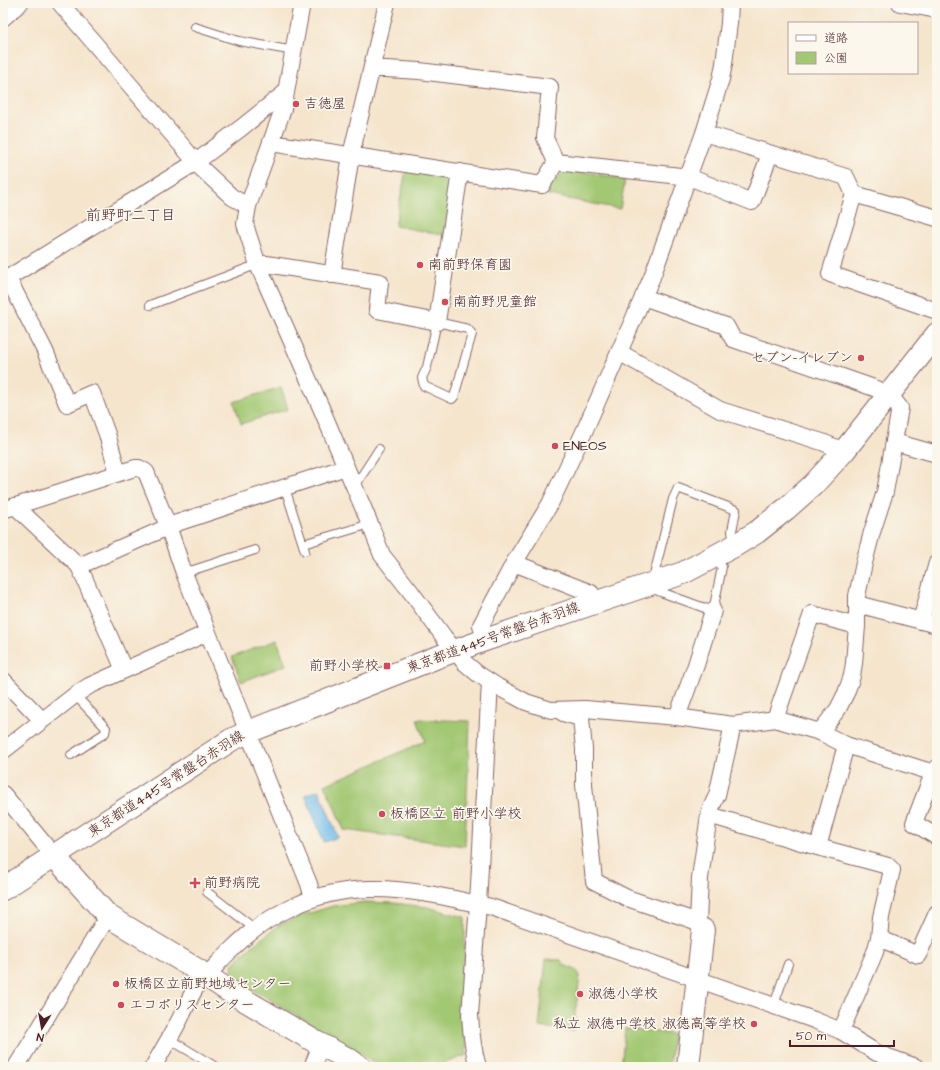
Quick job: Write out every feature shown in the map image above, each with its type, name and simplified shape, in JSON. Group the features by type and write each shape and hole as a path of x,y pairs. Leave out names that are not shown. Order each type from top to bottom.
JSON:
{"main road":[{"name":"東京都道445号常盤台赤羽線","path":"3,889 231,740 455,651 683,573 757,532 813,485 844,451 937,334"},
{"path":"54,856 108,916 229,991 360,1067"},
{"path":"688,1067 698,979 700,926"}],"street":[{"path":"3,18 20,3"},
{"path":"302,3 282,113 248,206 245,224 258,265 355,486 382,555 465,663 490,682 526,702 581,718 584,749 584,785 594,881 627,898 700,926 700,878 709,815 717,795 733,725"},
{"path":"332,275 351,155 372,70 386,3"},
{"path":"485,640 481,625 514,564 550,504 620,352 652,277 689,176 722,79 729,30 730,3"},
{"path":"900,3 937,10"},
{"path":"65,5 196,162 232,197 248,206"},
{"path":"372,70 386,69 419,71 550,87 545,138 556,162"},
{"path":"118,473 107,434 92,393 67,404 45,351 6,279 196,162 286,92"},
{"path":"704,133 846,177 854,194 830,274 937,311"},
{"path":"271,143 542,185 556,162"},
{"path":"556,162 689,176 752,202 770,154"},
{"path":"258,265 266,264 380,282 377,310 437,322 460,172"},
{"path":"854,194 937,218"},
{"path":"643,297 726,326 733,339 877,389 889,395 900,408 885,492 872,532 857,596 852,676 838,710 820,732"},
{"path":"620,352 720,410 822,442 844,451"},
{"path":"894,442 937,454"},
{"path":"79,566 168,526 346,467"},
{"path":"9,508 135,468 139,468 146,472 168,526 207,633 248,732 313,898"},
{"path":"9,508 79,566 124,670"},
{"path":"514,564 591,594 595,602"},
{"path":"921,621 937,564"},
{"path":"857,604 937,625"},
{"path":"677,717 696,665 713,611"},
{"path":"775,719 812,614 856,626"},
{"path":"3,751 75,695 90,686 207,633"},
{"path":"3,680 42,720"},
{"path":"478,1067 471,1033 470,1015 478,904 490,682"},
{"path":"551,710 585,709 677,717 733,725 775,719 820,732 846,745 936,770 914,823 937,837"},
{"path":"818,847 846,745"},
{"path":"3,794 54,856"},
{"path":"709,815 888,866 892,870 881,917 879,938 875,952 841,1031"},
{"path":"153,1067 197,986 232,949 255,929 276,914 313,898 340,892 368,889 395,890 425,894 491,907 814,1020 841,1031 877,1052 916,1067"},
{"path":"879,938 918,955 937,913"},
{"path":"16,1067 108,916"},
{"path":"312,1067 321,1044"}],"lane":[{"path":"195,27 239,41 294,51"},
{"path":"150,305 241,270 258,265"},
{"path":"437,322 468,329 472,334 454,397 452,399 424,386 422,378 427,368 437,322"},
{"path":"355,486 379,449"},
{"path":"285,488 304,548 370,524"},
{"path":"678,488 736,510 732,531 725,551 713,611 658,591 656,583 655,571 673,499 678,488"},
{"path":"184,573 255,550"},
{"path":"71,755 105,733 106,728 75,695"},
{"path":"207,892 255,929"},
{"path":"774,1005 788,964"},
{"path":"169,1040 216,1067"}],"green space":[{"path":"566,169 625,179 620,209 548,195 549,188"},
{"path":"406,170 450,177 454,181 444,235 395,226"},
{"path":"281,387 288,409 241,424 234,402"},
{"path":"277,640 286,665 241,682 232,657"},
{"path":"417,719 470,721 465,846 344,830 325,785 425,741"},
{"path":"365,902 394,903 427,907 465,917 464,1021 467,1055 434,1067 379,1067 355,1050 233,978 232,964 278,926 300,916 333,906"},
{"path":"546,959 561,960 566,966 576,970 580,976 573,1031 539,1027"},
{"path":"625,1028 673,1034 669,1067 621,1067"}],"water":[{"path":"319,790 338,837 324,842 305,795"}],"place":[{"name":"吉徳屋","path":"296,104"},
{"name":"南前野保育園","path":"420,265"},
{"name":"南前野児童館","path":"445,302"},
{"name":"セブン-イレブン","path":"861,358"},
{"name":"ENEOS","path":"555,446"},
{"name":"前野小学校","path":"387,666"},
{"name":"板橋区立 前野小学校","path":"382,814"},
{"name":"前野病院","path":"195,883"},
{"name":"板橋区立前野地域センター","path":"116,984"},
{"name":"淑徳小学校","path":"580,994"},
{"name":"エコポリスセンター","path":"121,1005"},
{"name":"私立 淑徳中学校 淑徳高等学校","path":"754,1024"}],"district":[{"name":"前野町二丁目","path":"131,215"}]}
